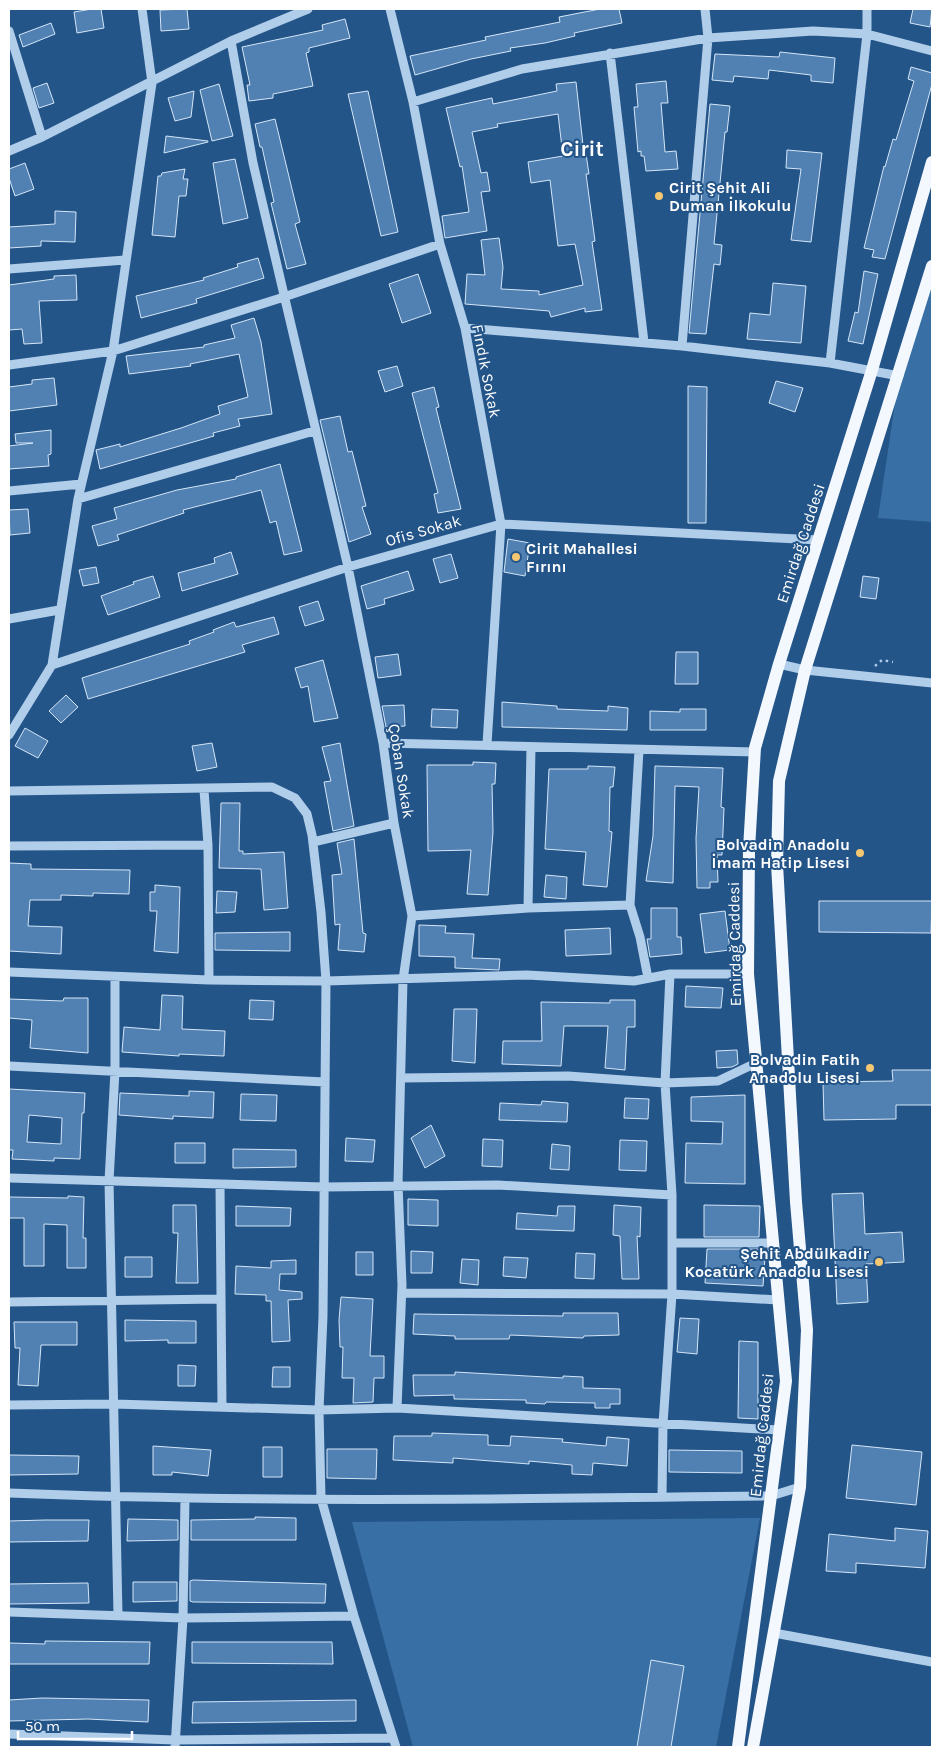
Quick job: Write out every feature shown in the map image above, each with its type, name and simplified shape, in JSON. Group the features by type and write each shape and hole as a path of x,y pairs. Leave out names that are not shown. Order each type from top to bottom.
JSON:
{"main road":[{"name":"Emirdağ Caddesi","path":"738,1747 786,1381 748,974 749,849 755,752 779,664 872,370 932,162"},
{"path":"754,1747 800,1487 807,1330 796,1202 777,864 779,781 805,670 842,547 899,376 932,266"}],"street":[{"path":"9,736 52,665 59,610 78,499 113,351 152,83 142,9"},
{"path":"9,151 42,138 231,41 308,9"},
{"name":"Fındık Sokak","path":"390,9 413,102 440,244 465,328 501,524 487,744"},
{"path":"682,346 708,38 705,9"},
{"path":"830,363 867,34 867,9"},
{"path":"9,31 42,138"},
{"path":"413,102 522,69 708,38 813,31 867,34 932,51"},
{"name":"Çoban Sokak","path":"231,41 253,164 314,431 348,567 383,743 394,823 412,916 403,980 398,1184 402,1293 397,1408"},
{"path":"610,53 644,342"},
{"path":"9,365 113,351 284,297 440,244"},
{"path":"9,269 125,260"},
{"path":"465,328 682,346 830,363 899,376"},
{"path":"78,499 314,431"},
{"path":"9,491 81,484"},
{"name":"Ofis Sokak","path":"52,665 348,567 501,524 818,540"},
{"path":"9,619 59,610"},
{"path":"779,664 805,670 932,683"},
{"path":"383,743 487,744 532,747 755,752"},
{"path":"528,908 532,747"},
{"path":"639,750 630,905 640,937 648,978"},
{"path":"9,792 204,790 272,787 295,798 307,814 313,842 326,981 323,1316 319,1410 320,1498 354,1616 396,1747"},
{"path":"204,790 208,845 209,980"},
{"path":"313,842 394,823"},
{"path":"9,846 208,845"},
{"path":"412,916 528,908 630,905"},
{"path":"9,972 209,980 326,981 527,975 634,981 670,974 748,974"},
{"path":"662,1497 664,1424 672,1294 672,1195 665,1082 670,974"},
{"path":"115,977 115,1072 109,1181 118,1615"},
{"path":"401,1078 568,1076 665,1082 718,1081 756,1062"},
{"path":"9,1066 324,1082"},
{"path":"9,1178 324,1187 398,1184 498,1185 672,1195"},
{"path":"220,1184 219,1299 222,1407"},
{"path":"672,1243 773,1243"},
{"path":"402,1293 672,1294 778,1300"},
{"path":"9,1302 219,1299"},
{"path":"9,1405 114,1404 319,1410 397,1408 779,1430"},
{"path":"9,1493 185,1498 662,1497 771,1496 800,1487"},
{"path":"175,1744 182,1618 185,1498"},
{"path":"9,1612 182,1618 354,1616"},
{"path":"774,1633 932,1662"},
{"path":"9,1734 175,1744 393,1738"}],"shaded area":[{"path":"932,257 932,522 878,518 899,376"},
{"path":"760,1518 716,1747 413,1747 352,1522"}],"building":[{"path":"101,9 104,28 77,33 74,12"},
{"path":"187,9 189,29 161,31 160,10"},
{"path":"600,9 619,9 622,23 574,33 575,36 545,43 510,48 511,51 471,59 415,75 410,56 486,40 485,37 560,22 559,17"},
{"path":"913,9 932,9 930,27 910,23"},
{"path":"345,19 350,38 309,48 309,52 306,53 313,86 273,94 273,98 249,101 247,85 250,85 242,47 323,30 322,25"},
{"path":"51,23 55,34 23,47 19,35"},
{"path":"780,52 835,58 833,83 811,81 811,75 769,70 768,79 734,76 733,82 712,80 715,54 779,57"},
{"path":"911,67 932,73 932,84 885,259 872,257 874,250 864,248 884,166 893,139 896,140 914,81 908,79"},
{"path":"666,81 668,103 661,103 665,152 676,151 678,169 646,171 644,156 641,156 641,151 638,152 634,107 638,107 636,84"},
{"path":"576,82 584,154 586,154 589,174 586,174 595,241 592,242 602,310 585,312 585,308 551,317 549,311 465,304 467,274 485,275 481,240 499,238 503,267 501,289 539,291 539,295 583,285 575,244 558,246 550,180 531,183 528,162 563,156 558,114 497,124 498,127 472,132 481,173 487,172 490,191 481,192 487,231 445,238 442,216 469,212 462,166 460,167 446,108 492,98 493,104 557,91 556,84"},
{"path":"47,83 54,103 39,108 33,88"},
{"path":"219,84 233,136 212,141 200,90"},
{"path":"194,91 191,117 175,121 168,98"},
{"path":"368,91 398,232 381,236 348,94"},
{"path":"710,104 730,106 727,132 725,132 714,244 722,245 720,265 714,264 706,334 689,333"},
{"path":"275,119 300,222 295,224 306,264 287,269 271,203 274,202 262,147 260,147 255,124"},
{"path":"166,136 208,141 208,142 164,153"},
{"path":"787,150 822,153 811,242 791,240 801,169 786,168"},
{"path":"235,159 248,218 223,224 213,163"},
{"path":"25,163 34,189 15,196 9,178 9,169"},
{"path":"185,169 183,179 188,179 186,196 179,196 175,237 152,235 158,176 161,176 162,173"},
{"path":"55,211 76,212 75,242 41,241 41,246 9,248 9,227 55,224"},
{"path":"258,258 264,278 196,299 197,303 141,318 136,296 204,280 203,278 238,267 237,264"},
{"path":"864,271 878,274 863,344 848,341 855,312 858,313"},
{"path":"418,274 431,313 402,323 389,284"},
{"path":"76,275 77,300 39,301 42,343 24,344 22,329 9,330 9,285 54,279 54,276"},
{"path":"773,283 806,286 801,343 747,339 750,313 770,315"},
{"path":"254,318 261,342 272,414 238,419 240,426 213,433 214,436 100,469 96,450 120,444 120,447 181,428 220,414 218,406 248,397 239,354 190,364 191,366 129,374 126,356 204,347 204,345 235,338 231,325"},
{"path":"397,366 403,386 385,392 378,371"},
{"path":"54,378 57,405 9,411 9,387 32,384 32,380"},
{"path":"776,381 803,388 795,412 769,403"},
{"path":"688,386 707,387 706,523 688,523"},
{"path":"434,387 439,407 436,408 461,509 438,513 434,494 438,493 412,393"},
{"path":"340,416 348,452 352,451 366,506 362,507 371,534 349,542 320,420"},
{"path":"51,430 51,454 48,455 49,466 9,469 9,446 33,443 16,443 15,434"},
{"path":"280,464 302,551 284,555 276,521 270,523 261,490 183,510 184,513 117,535 119,540 98,546 92,526 117,519 114,508 177,490 236,479 236,477"},
{"path":"28,509 30,533 10,535 9,510"},
{"name":"Cirit Mahallesi Fırını","path":"508,539 530,543 525,576 504,572"},
{"path":"231,552 238,574 182,591 178,573 215,563 214,558"},
{"path":"451,554 458,578 440,583 433,559"},
{"path":"96,567 99,583 83,586 79,570"},
{"path":"408,571 414,590 384,599 385,604 367,609 361,586"},
{"path":"153,576 160,597 108,615 101,596 134,584 133,582"},
{"path":"863,576 879,578 876,599 860,597"},
{"path":"318,601 324,620 305,626 299,607"},
{"path":"274,617 279,634 242,645 245,652 88,699 82,678 190,644 189,641 234,622 236,627"},
{"path":"676,652 698,652 698,684 675,684"},
{"path":"398,654 401,675 378,678 375,657"},
{"path":"323,660 338,718 314,722 308,686 301,688 295,668"},
{"path":"66,695 78,707 61,723 49,711"},
{"path":"502,702 557,706 557,709 608,711 608,706 628,708 627,730 502,727"},
{"path":"404,705 405,726 386,727 382,706"},
{"path":"432,709 458,710 457,728 431,727"},
{"path":"680,709 706,709 706,730 650,730 650,711 680,712"},
{"path":"25,728 48,741 38,758 15,746"},
{"path":"212,743 217,767 197,771 192,746"},
{"path":"340,743 354,826 333,831 324,782 331,781 322,747"},
{"path":"473,762 496,763 495,784 492,784 493,832 488,895 467,894 471,850 428,851 427,765 473,765"},
{"path":"588,766 615,767 613,787 610,787 609,831 612,832 607,887 583,885 586,852 545,849 549,769 588,769"},
{"path":"655,766 723,768 721,807 724,808 722,855 717,855 718,882 710,882 710,888 697,888 696,838 699,787 675,786 673,883 646,881 653,836"},
{"path":"221,803 240,803 239,851 243,851 243,854 284,852 288,908 264,910 261,869 219,868"},
{"path":"354,839 363,933 366,934 364,952 338,950 340,924 335,925 332,875 342,874 337,843"},
{"path":"9,863 31,864 31,869 130,870 129,894 93,893 93,896 61,895 61,900 30,900 28,926 62,927 61,954 9,951"},
{"path":"546,875 567,877 566,899 544,897"},
{"path":"155,885 180,887 178,953 154,951 157,911 150,911 150,892 155,892"},
{"path":"217,891 237,892 235,912 216,913"},
{"path":"819,901 932,901 931,933 819,932"},
{"path":"651,908 677,908 677,937 681,937 682,954 650,957 647,939 651,939"},
{"path":"725,911 730,950 705,953 700,914"},
{"path":"419,925 446,926 445,933 474,934 472,958 500,959 499,970 455,968 455,957 419,956"},
{"path":"610,928 611,954 566,956 565,930"},
{"path":"290,932 290,951 215,950 215,933"},
{"path":"686,986 723,988 721,1008 685,1007"},
{"path":"162,995 183,996 182,1029 225,1031 224,1056 179,1054 179,1056 122,1052 124,1027 160,1030"},
{"path":"64,998 88,998 88,1053 30,1048 32,1020 9,1018 9,999 63,1001"},
{"path":"250,1000 274,1001 273,1020 249,1019"},
{"path":"610,1000 635,1000 635,1027 627,1027 625,1070 605,1068 608,1026 564,1026 561,1066 502,1064 503,1041 542,1041 541,1002 610,1003"},
{"path":"454,1009 477,1009 475,1063 452,1061"},
{"path":"737,1050 738,1064 732,1067 717,1068 716,1051"},
{"path":"892,1070 932,1070 932,1105 896,1105 896,1119 824,1120 823,1082 893,1081"},
{"path":"9,1089 85,1093 80,1159 54,1158 54,1161 12,1159 13,1150 9,1150","holes":["29,1115 62,1118 61,1144 27,1142"]},
{"path":"189,1091 214,1092 213,1118 173,1116 173,1119 119,1115 120,1093 189,1096"},
{"path":"241,1094 277,1095 276,1121 240,1120"},
{"path":"745,1095 745,1184 685,1183 686,1143 722,1144 723,1122 691,1121 691,1097"},
{"path":"625,1098 649,1099 648,1119 624,1118"},
{"path":"542,1101 568,1103 567,1122 499,1120 500,1103 541,1105"},
{"path":"431,1125 445,1156 425,1168 411,1138"},
{"path":"346,1138 375,1140 373,1162 345,1161"},
{"path":"483,1139 503,1140 502,1167 482,1166"},
{"path":"620,1140 647,1141 646,1171 619,1170"},
{"path":"175,1143 205,1143 205,1163 175,1163"},
{"path":"552,1144 570,1146 569,1170 550,1169"},
{"path":"233,1149 296,1150 296,1167 233,1168"},
{"path":"863,1193 865,1234 902,1232 904,1262 866,1264 868,1302 837,1304 832,1194"},
{"path":"68,1196 84,1197 83,1238 86,1238 86,1268 67,1268 67,1225 44,1224 44,1266 24,1266 24,1218 9,1218 9,1197 68,1198"},
{"path":"408,1199 438,1200 438,1226 408,1225"},
{"path":"173,1205 196,1205 198,1283 176,1283 178,1233 173,1233"},
{"path":"614,1205 641,1207 640,1237 637,1236 639,1279 622,1279 620,1236 613,1235"},
{"path":"704,1205 760,1206 759,1237 704,1237"},
{"path":"236,1206 291,1208 290,1226 236,1226"},
{"path":"558,1206 575,1206 574,1231 516,1229 517,1213 557,1216"},
{"path":"707,1249 759,1249 759,1257 765,1257 763,1286 705,1283"},
{"path":"411,1251 433,1252 432,1273 411,1273"},
{"path":"356,1252 373,1252 373,1275 356,1275"},
{"path":"576,1253 595,1254 594,1279 575,1278"},
{"path":"125,1257 152,1257 152,1277 125,1277"},
{"path":"504,1257 528,1258 526,1278 503,1276"},
{"path":"462,1259 479,1260 478,1285 460,1283"},
{"path":"296,1260 296,1274 280,1274 279,1290 302,1292 302,1299 288,1300 290,1341 272,1342 271,1301 266,1301 266,1295 235,1294 236,1266 271,1268 271,1261"},
{"path":"341,1297 373,1299 370,1356 384,1356 384,1378 374,1378 373,1402 353,1403 354,1378 342,1378 343,1347 340,1347 339,1320"},
{"path":"563,1313 618,1313 619,1335 584,1336 583,1338 510,1335 509,1339 455,1339 455,1336 413,1334 414,1314 563,1316"},
{"path":"680,1318 699,1319 697,1354 677,1352"},
{"path":"125,1320 196,1321 196,1343 168,1343 168,1340 125,1341"},
{"path":"14,1322 77,1322 77,1345 41,1345 38,1386 18,1385 20,1348 15,1348"},
{"path":"739,1341 758,1342 758,1419 738,1418"},
{"path":"178,1365 196,1366 195,1386 178,1386"},
{"path":"273,1367 290,1367 290,1387 272,1387"},
{"path":"455,1372 563,1378 563,1376 583,1377 583,1388 620,1389 620,1404 610,1404 610,1408 595,1408 595,1403 546,1402 545,1404 526,1403 526,1400 454,1399 454,1395 414,1396 413,1375 455,1375"},
{"path":"432,1433 488,1435 488,1445 510,1446 511,1436 563,1439 562,1442 606,1446 607,1437 629,1439 627,1466 593,1463 592,1475 572,1474 572,1465 529,1461 529,1464 453,1458 453,1463 393,1460 394,1436 432,1436"},
{"path":"852,1445 922,1452 916,1505 846,1498"},
{"path":"153,1446 211,1450 208,1476 172,1472 172,1475 153,1475"},
{"path":"263,1447 282,1447 282,1477 263,1477"},
{"path":"327,1449 377,1449 376,1479 327,1478"},
{"path":"669,1450 742,1451 742,1473 669,1472"},
{"path":"9,1455 79,1456 78,1474 9,1475"},
{"path":"255,1517 296,1518 296,1540 191,1540 191,1520 255,1519"},
{"path":"128,1519 178,1520 178,1540 127,1541"},
{"path":"89,1520 88,1541 9,1542 9,1521"},
{"path":"895,1528 928,1531 925,1568 856,1563 856,1573 826,1571 829,1534 895,1541"},
{"path":"190,1581 326,1584 325,1603 193,1602 190,1601"},
{"path":"133,1582 177,1582 177,1601 133,1602"},
{"path":"88,1583 89,1603 9,1604 9,1584"},
{"path":"45,1641 150,1642 149,1664 9,1664 9,1643 45,1644"},
{"path":"192,1642 332,1642 333,1664 192,1663"},
{"path":"651,1660 684,1666 671,1747 637,1747"},
{"path":"42,1698 149,1700 148,1722 88,1719 9,1721 9,1700"},
{"path":"356,1700 356,1721 192,1723 193,1702"}],"place":[{"name":"Cirit Şehit Ali Duman İlkokulu","path":"659,196"},
{"name":"Cirit Mahallesi Fırını","path":"516,557"},
{"name":"Bolvadin Anadolu İmam Hatip Lisesi","path":"860,853"},
{"name":"Bolvadin Fatih Anadolu Lisesi","path":"870,1068"},
{"name":"Şehit Abdülkadir Kocatürk Anadolu Lisesi","path":"879,1262"}],"district":[{"name":"Cirit","path":"582,149"}]}
